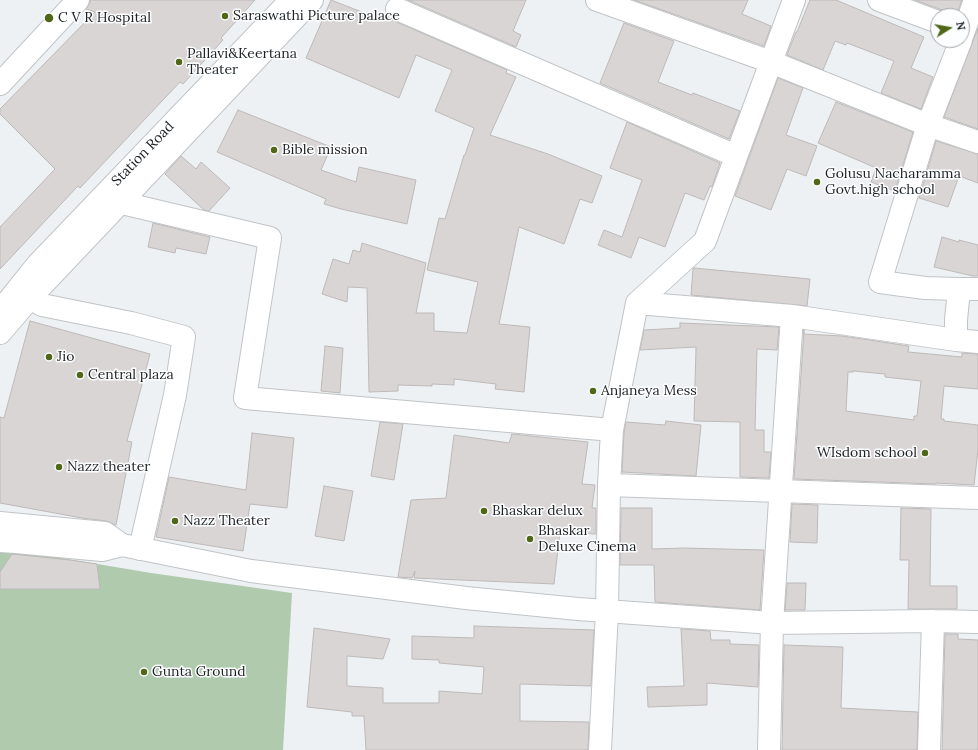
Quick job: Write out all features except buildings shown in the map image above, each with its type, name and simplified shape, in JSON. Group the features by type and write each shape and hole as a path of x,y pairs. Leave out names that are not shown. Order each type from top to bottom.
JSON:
{"street":[{"path":"0,84 78,0"},
{"name":"Station Road","path":"0,311 26,290 38,264 111,200 291,0"},
{"path":"111,200 312,0"},
{"path":"597,0 771,62 928,125 978,142"},
{"path":"600,750 612,430 637,303 705,241 794,0"},
{"path":"879,0 930,19"},
{"path":"970,19 976,0"},
{"path":"397,9 736,156"},
{"path":"956,340 956,320 969,289 926,288 880,282 928,125 960,48"},
{"path":"111,200 270,238 245,398 612,430"},
{"path":"0,333 26,290 42,305 131,323 184,337 175,395 131,547"},
{"path":"637,303 792,316 978,342"},
{"path":"769,750 772,623 792,316"},
{"path":"609,485 978,498"},
{"path":"0,523 105,533 131,547 251,571 466,598 606,611 772,623 933,621 978,622"},
{"path":"0,541 102,550 131,547"},
{"path":"929,750 933,621"}],"green space":[{"name":"Gunta Ground","path":"14,550 151,573 292,593 283,750 0,750 0,552"}],"place":[{"name":"Saraswathi Picture palace","path":"225,16"},
{"name":"C V R Hospital","path":"49,18"},
{"name":"Pallavi&Keertana Theater","path":"179,62"},
{"name":"Bible mission","path":"274,150"},
{"name":"Golusu Nacharamma Govt.high school","path":"817,182"},
{"name":"Jio","path":"49,357"},
{"name":"Central plaza","path":"80,375"},
{"name":"Anjaneya Mess","path":"593,391"},
{"name":"WIsdom school","path":"925,453"},
{"name":"Nazz theater","path":"59,467"},
{"name":"Bhaskar delux","path":"484,511"},
{"name":"Nazz Theater","path":"175,521"},
{"name":"Bhaskar Deluxe Cinema","path":"530,539"},
{"name":"Gunta Ground","path":"144,672"}]}
